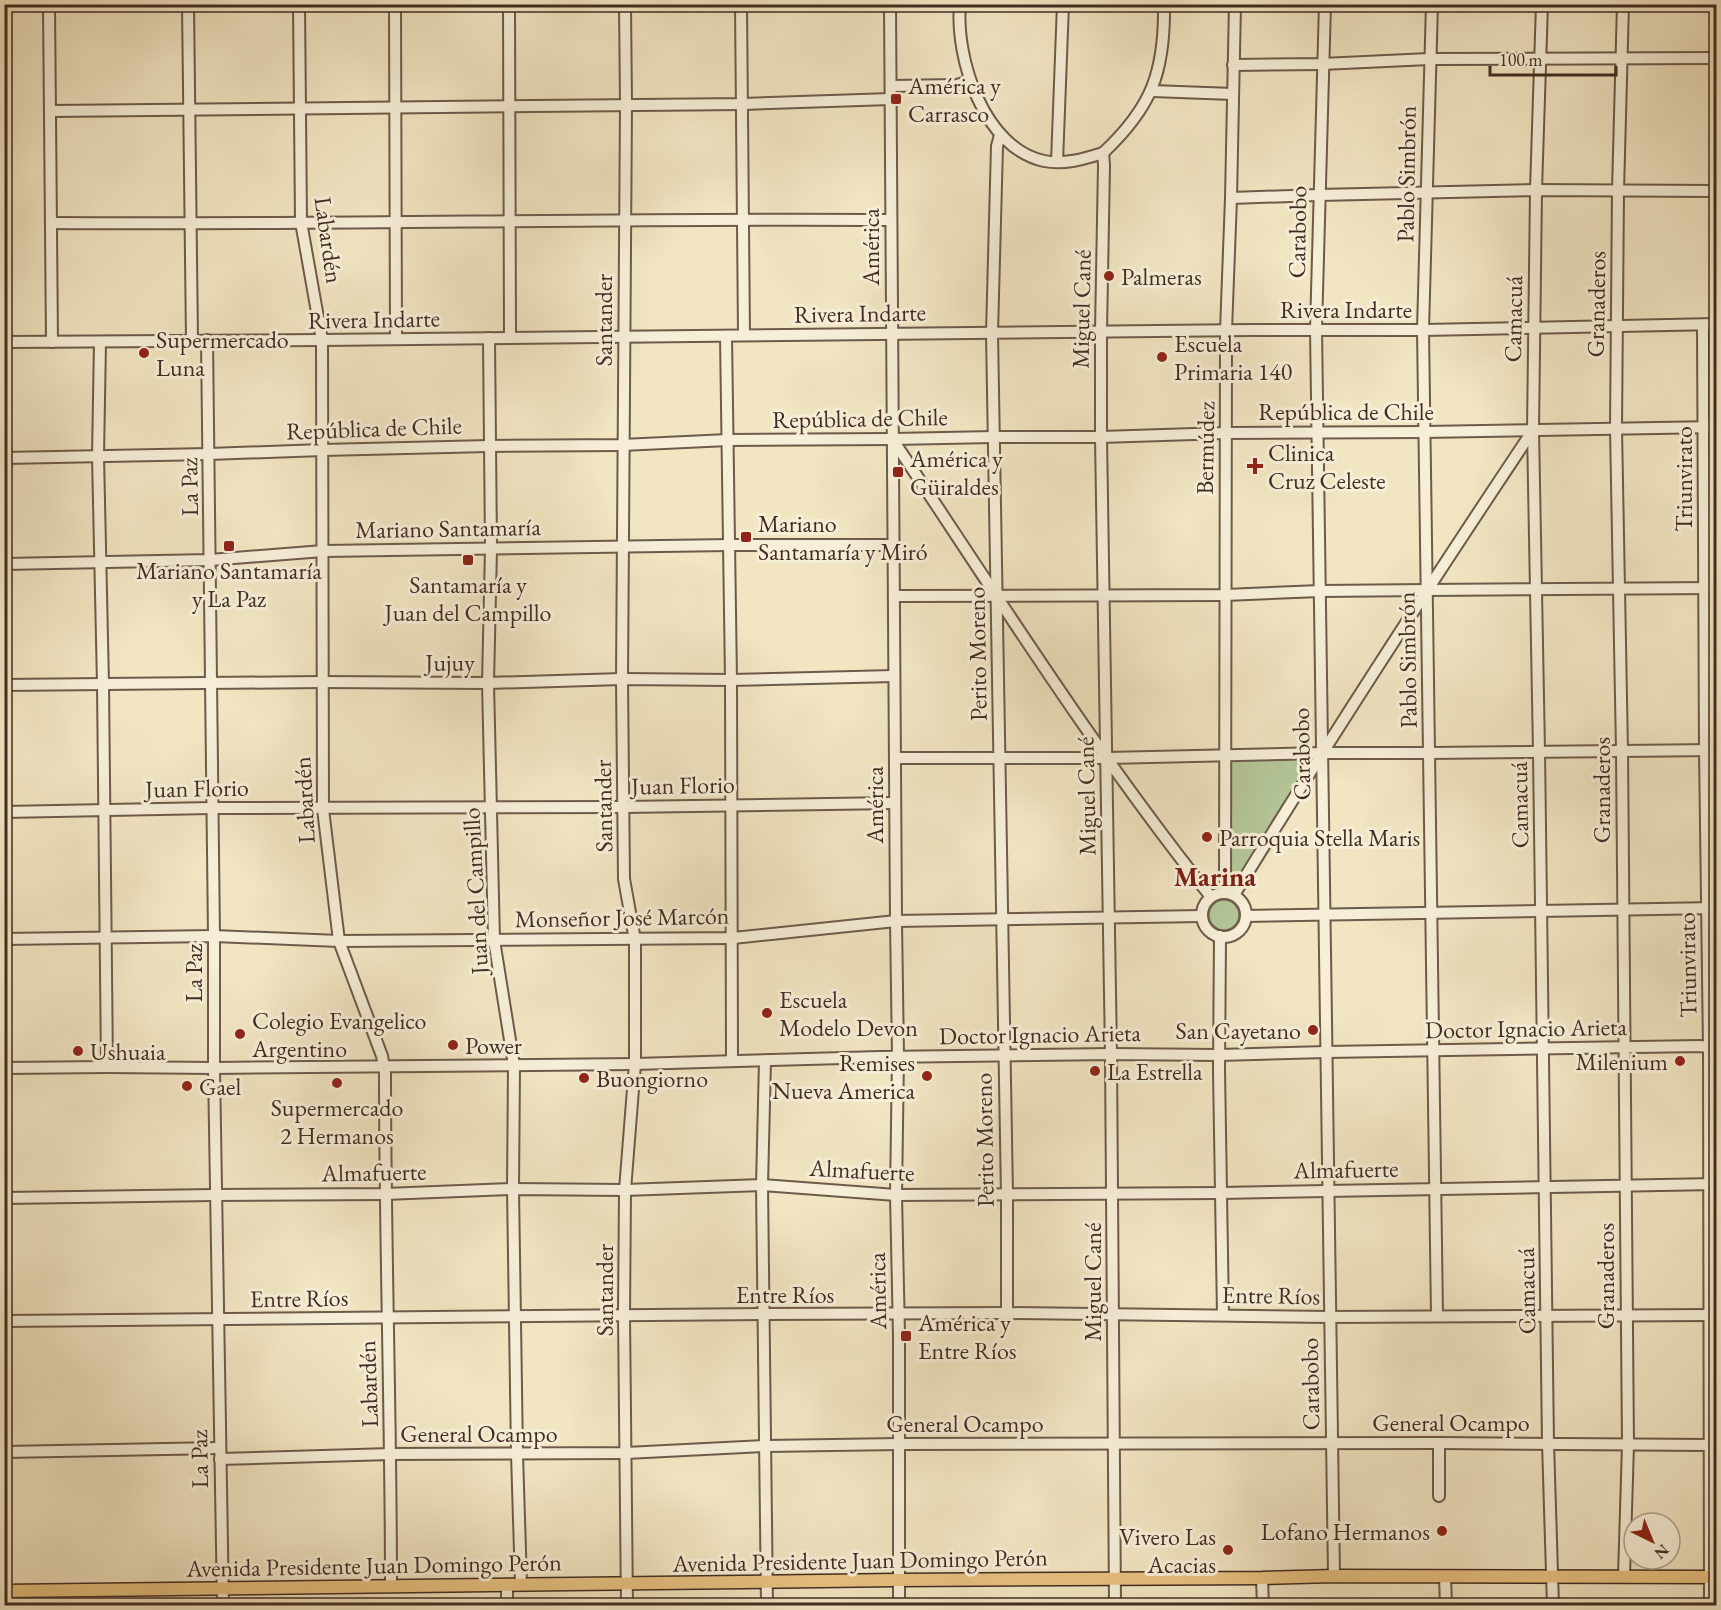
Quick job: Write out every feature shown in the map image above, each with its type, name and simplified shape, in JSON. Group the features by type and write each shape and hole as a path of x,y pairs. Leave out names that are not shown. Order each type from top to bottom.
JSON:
{"main road":[{"name":"Avenida Presidente Juan Domingo Perón","path":"4,1591 1334,1576 1713,1577"}],"street":[{"path":"49,4 52,342"},
{"path":"188,4 192,341"},
{"name":"Labardén","path":"299,4 301,222 322,340 323,809 339,941 385,1067 391,1586"},
{"path":"395,4 396,339"},
{"path":"509,4 510,338"},
{"name":"Santander","path":"625,4 622,445 624,879 636,940 635,1064 625,1190 627,1605"},
{"path":"741,4 744,335"},
{"name":"América","path":"890,4 898,1057 896,1195 899,1315 898,1605"},
{"path":"960,4 959,28 962,51 970,81 985,112 1000,135 1017,148 1035,158 1057,162 1078,160 1103,153 1135,120 1152,91 1157,72 1162,46 1164,4"},
{"path":"1057,162 1063,4"},
{"name":"Bermúdez","path":"1229,894 1225,755 1225,433 1235,4"},
{"name":"Carabobo","path":"1324,4 1316,329 1334,1576"},
{"name":"Pablo Simbrón","path":"1432,4 1423,330 1437,1315"},
{"name":"Camacuá","path":"1542,4 1536,190 1533,430 1548,1443 1553,1605"},
{"name":"Granaderos","path":"1623,4 1618,191 1616,428 1622,751 1628,1445 1624,1576"},
{"path":"1233,65 1429,59 1716,58"},
{"path":"891,86 957,85 970,81"},
{"path":"1152,91 1233,94"},
{"path":"50,111 743,104 891,99"},
{"name":"Perito Moreno","path":"1000,135 997,146 992,333 1007,1313"},
{"name":"Miguel Cané","path":"1103,153 1101,437 1111,1054 1115,1605"},
{"path":"1231,198 1536,190 1716,191"},
{"path":"51,223 891,220"},
{"name":"Rivera Indarte","path":"4,342 1316,329 1423,330 1716,324"},
{"name":"Triunvirato","path":"1703,325 1704,588 1711,750 1713,1048 1710,1315 1713,1337 1710,1445 1713,1489 1713,1577 1710,1605"},
{"path":"726,336 730,545 732,1061"},
{"name":"Juan del Campillo","path":"489,338 491,548 488,683 494,940 514,1065 513,1190 521,1584"},
{"name":"La Paz","path":"207,340 215,1195 223,1605"},
{"path":"100,342 98,456 107,1067"},
{"name":"República de Chile","path":"4,458 622,445 728,440 893,440 1716,427"},
{"path":"1229,894 1243,905 1246,915 1240,930 1234,934 1220,936 1206,928 1202,916 1204,906 1211,897 1229,894 1533,430"},
{"path":"893,440 1107,758 1211,897"},
{"name":"Mariano Santamaría","path":"4,564 210,560 323,551 730,545 893,546"},
{"path":"894,596 1224,595 1320,591 1716,588"},
{"name":"Jujuy","path":"4,685 488,683 894,676"},
{"path":"895,758 1107,758 1322,753 1711,750"},
{"name":"Juan Florio","path":"4,812 212,808 491,808 895,803"},
{"path":"1246,915 1712,908"},
{"name":"Monseñor José Marcón","path":"4,939 214,936 339,941 636,940 732,938 896,921 1202,916"},
{"path":"1220,936 1219,1055 1223,1315"},
{"name":"Doctor Ignacio Arieta","path":"4,1068 385,1067 635,1064 898,1057 1219,1055 1700,1046 1713,1048"},
{"path":"765,1061 762,1185 767,1605"},
{"name":"Almafuerte","path":"4,1198 625,1190 762,1185 896,1195 1006,1195 1713,1184"},
{"name":"Entre Ríos","path":"4,1321 1007,1313 1329,1317 1710,1315"},
{"path":"1439,1443 1439,1496"},
{"name":"General Ocampo","path":"4,1452 517,1454 626,1453 766,1446 899,1444 1548,1443 1710,1445"},
{"path":"1445,1577 1446,1605"},
{"path":"1262,1578 1263,1605"},
{"path":"4,1585 4,1591"},
{"path":"507,1585 507,1605"}],"green space":[{"path":"1313,758 1239,877 1233,880 1229,876 1231,761 1235,759"},
{"path":"1224,900 1235,904 1239,915 1235,926 1224,930 1213,926 1209,915 1213,904"},
{"path":"335,1600 335,1605 232,1605 232,1603"}],"place":[{"name":"América y Carrasco","path":"896,99"},
{"name":"Palmeras","path":"1109,276"},
{"name":"Supermercado Luna","path":"144,353"},
{"name":"Escuela Primaria 140","path":"1162,357"},
{"name":"Clinica Cruz Celeste","path":"1255,466"},
{"name":"América y Güiraldes","path":"898,472"},
{"name":"Mariano Santamaría y Miró","path":"746,537"},
{"name":"Mariano Santamaría y La Paz","path":"229,546"},
{"name":"Santamaría y Juan del Campillo","path":"468,560"},
{"name":"Parroquia Stella Maris","path":"1207,837"},
{"name":"Escuela Modelo Devon","path":"767,1013"},
{"name":"San Cayetano","path":"1313,1030"},
{"name":"Colegio Evangelico Argentino","path":"240,1034"},
{"name":"Power","path":"453,1045"},
{"name":"Ushuaia","path":"78,1051"},
{"name":"Milenium","path":"1680,1061"},
{"name":"La Estrella","path":"1095,1071"},
{"name":"Remises Nueva America","path":"927,1076"},
{"name":"Buongiorno","path":"584,1078"},
{"name":"Supermercado 2 Hermanos","path":"337,1083"},
{"name":"Gael","path":"187,1086"},
{"name":"América y Entre Ríos","path":"906,1336"},
{"name":"Lofano Hermanos","path":"1442,1531"},
{"name":"Vivero Las Acacias","path":"1228,1550"}],"district":[{"name":"Marina","path":"1215,876"}]}
